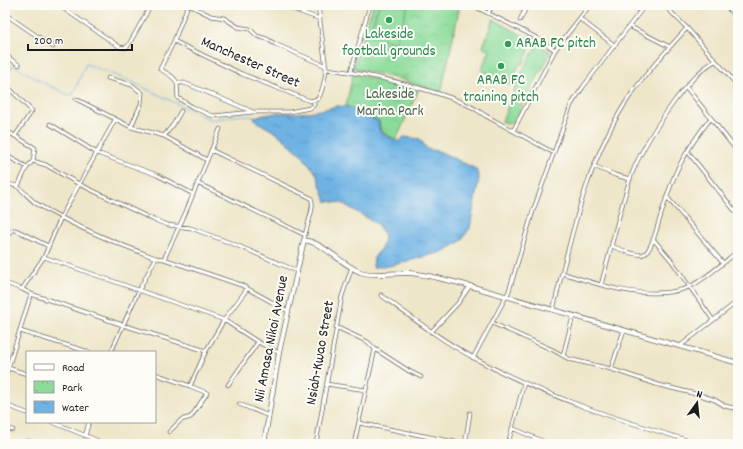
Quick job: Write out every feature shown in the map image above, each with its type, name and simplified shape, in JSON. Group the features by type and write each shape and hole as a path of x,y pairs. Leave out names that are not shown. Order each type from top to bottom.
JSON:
{"street":[{"path":"58,5 117,45 125,48 128,46 151,5"},
{"path":"314,100 314,104 310,108 299,111 253,112 213,116 204,113 178,98 177,83 172,77 160,69 174,41 188,5 197,6 200,11 211,16 224,18 238,27 250,30 257,36 267,39 326,68 351,71 433,91 447,96 478,110 486,116 554,153"},
{"path":"281,5 320,19"},
{"path":"318,5 326,68"},
{"path":"351,71 370,5"},
{"path":"472,5 535,37 555,50"},
{"path":"488,13 493,5"},
{"path":"517,5 525,10 520,20"},
{"path":"513,130 555,50 590,5"},
{"path":"473,358 506,297 512,282 534,211 568,112 576,97 645,5"},
{"path":"664,5 687,28 738,86"},
{"path":"725,5 738,19"},
{"path":"5,14 53,47"},
{"path":"580,19 614,45"},
{"path":"629,26 670,46"},
{"path":"553,310 588,179 612,127 630,96 650,68 687,28"},
{"name":"Manchester Street","path":"174,41 242,74 310,101 318,99 325,78 326,68"},
{"path":"5,53 19,65"},
{"path":"601,285 630,179 646,146 665,114 686,86 701,71 715,61"},
{"path":"108,78 132,85 142,93 141,104 130,127"},
{"path":"177,83 184,83 192,86 253,112"},
{"path":"5,86 32,110 15,136"},
{"path":"686,86 738,152"},
{"path":"76,98 130,127 164,136 206,160"},
{"path":"164,136 173,125 181,111"},
{"path":"612,246 630,253 644,254 647,252 679,167 699,133 711,118"},
{"path":"22,289 44,257 61,218 115,120"},
{"path":"50,124 97,153 157,175 193,194"},
{"path":"164,259 220,129"},
{"path":"5,130 35,148 33,161 27,166 18,186"},
{"path":"211,150 310,198 312,200 312,210 304,238"},
{"path":"688,152 738,215"},
{"path":"5,155 27,166"},
{"path":"33,161 46,165 79,184 154,220 168,225 192,228 236,245 297,272"},
{"path":"594,166 615,175 630,179"},
{"path":"197,183 317,244 343,263 361,272 372,274 408,273 430,275 738,363"},
{"path":"5,185 11,184 18,186 35,203 61,218 101,237 156,258 164,259 232,282 288,311"},
{"path":"667,197 723,263"},
{"path":"5,237 12,230 16,230 48,246"},
{"name":"Nii Amasa Nikoi Avenue","path":"264,444 279,353 304,238"},
{"path":"653,239 671,260 713,320"},
{"path":"562,273 627,291 658,293 676,291 690,287 738,251"},
{"path":"44,257 224,320 258,342 279,353"},
{"path":"111,351 139,290 156,258"},
{"name":"Nsiah-Kwao Street","path":"316,444 342,296 352,267"},
{"path":"5,283 31,294 206,351"},
{"path":"431,332 458,303 470,286"},
{"path":"190,386 206,351 224,320 247,289"},
{"path":"5,378 6,368 20,331 31,294"},
{"path":"381,296 431,332 473,358 524,383 583,408 700,444"},
{"path":"680,346 738,301"},
{"path":"563,356 573,316"},
{"path":"492,323 553,350 573,361 611,369 660,385 700,395 715,400 725,406 738,409"},
{"path":"336,327 368,342 375,350 421,377"},
{"path":"611,369 624,330"},
{"path":"20,331 86,351"},
{"path":"228,385 258,342"},
{"path":"354,444 375,350"},
{"path":"6,368 26,374"},
{"path":"156,374 207,393 191,417 181,420 169,432"},
{"path":"508,444 524,383"},
{"path":"326,384 366,390"},
{"path":"239,404 269,416"},
{"path":"5,405 26,412"},
{"path":"359,423 465,444 470,413"},
{"path":"54,423 106,444"},
{"path":"85,436 89,423"},
{"path":"512,428 549,444"},
{"path":"5,429 13,430"}],"green space":[{"path":"373,5 460,5 441,93 400,79 353,68"},
{"name":"Lakeside football grounds","path":"379,5 408,5 395,43 369,34"},
{"name":"ARAB FC pitch","path":"493,19 533,41 523,64 520,63 510,85 481,70 490,50 483,47"},
{"path":"537,44 549,51 550,55 513,122 508,124 502,121 519,78"},
{"name":"Lakeside Marina Park","path":"353,74 389,82 418,91 396,140 381,131 379,121 346,106"}],"water":[{"path":"337,106 348,107 378,121 380,132 398,142 404,137 420,139 427,149 441,152 476,169 479,178 470,228 460,242 442,252 389,266 373,267 374,258 383,245 384,234 377,224 342,203 326,201 316,173 300,153 278,134 256,121 254,117 276,113 300,113"}],"waterway":[{"path":"5,78 12,66 15,66 42,82 69,95 73,94 86,64 130,81 211,120 241,115 254,117"}],"place":[{"name":"Lakeside football grounds","path":"389,20"},
{"name":"ARAB FC pitch","path":"508,44"},
{"name":"ARAB FC training pitch","path":"501,66"}]}
